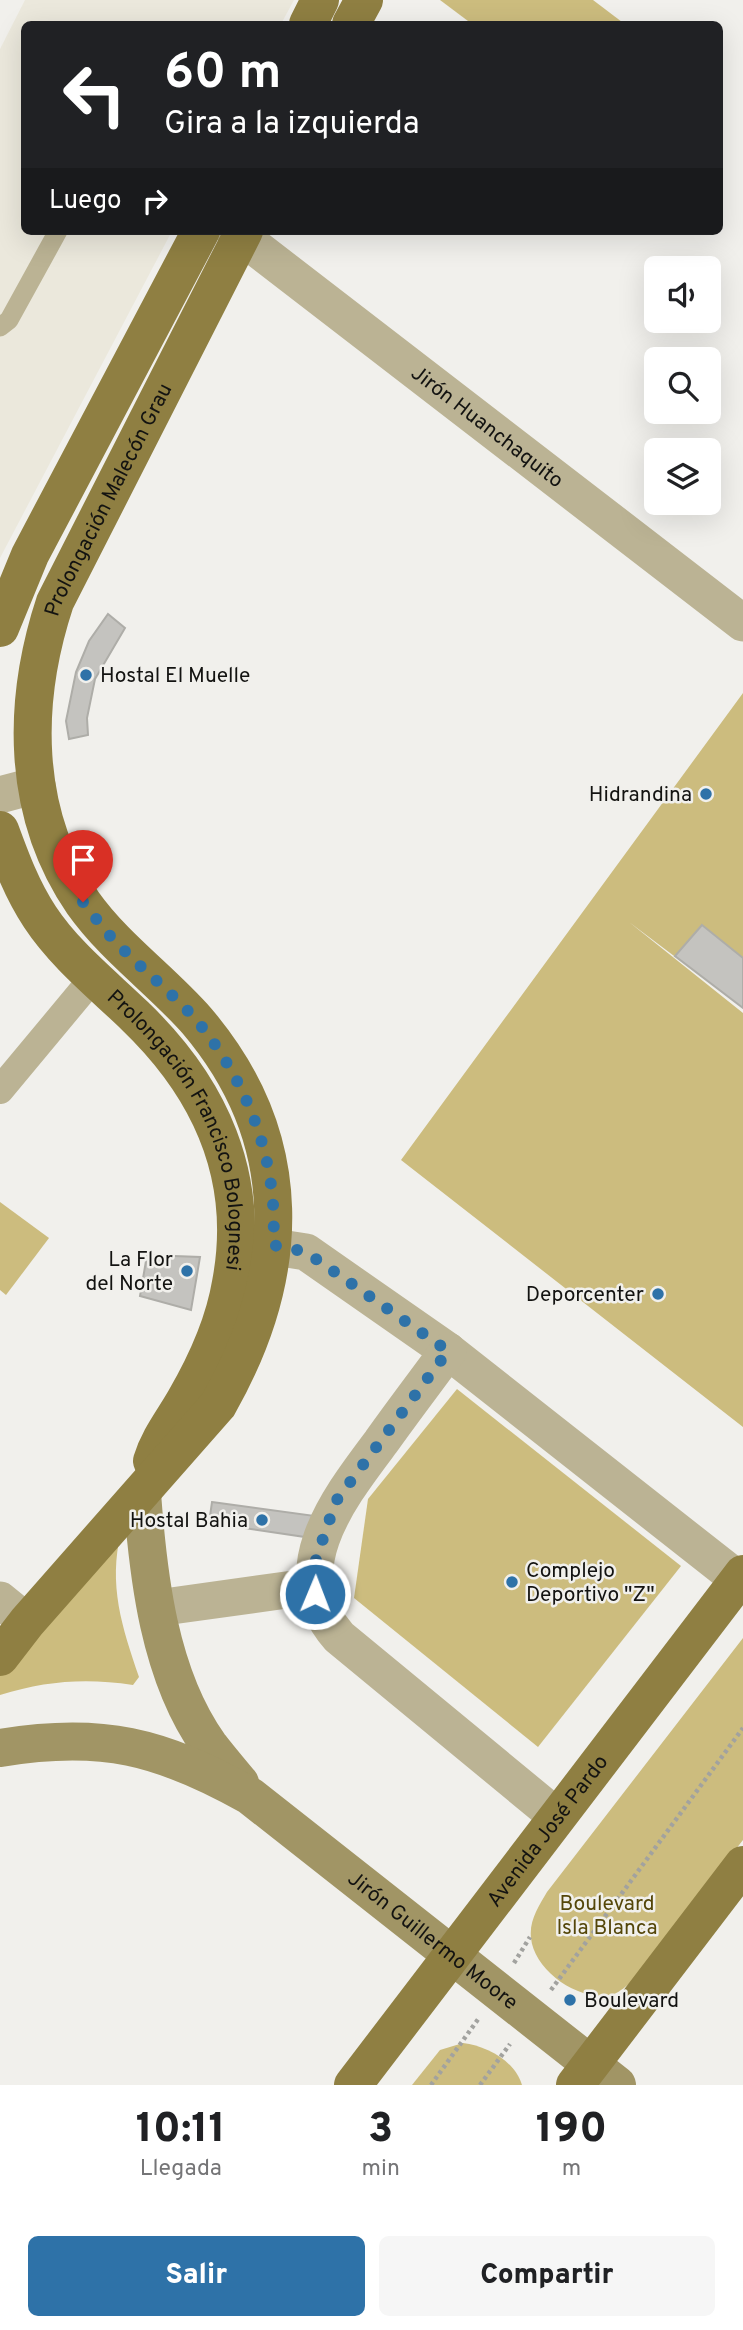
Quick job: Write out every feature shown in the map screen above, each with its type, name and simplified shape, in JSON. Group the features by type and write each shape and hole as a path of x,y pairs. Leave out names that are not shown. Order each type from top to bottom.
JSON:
{"main road":[{"path":"310,21 320,0"},
{"path":"353,21 364,0"},
{"name":"Prolongación Malecón Grau","path":"0,628 40,536 199,235"},
{"name":"Prolongación Malecón Grau","path":"37,785 31,712 34,681 55,602 238,235"},
{"path":"40,536 77,555"},
{"name":"Prolongación Francisco Bolognesi","path":"37,785 45,821 60,860 83,902 113,939 198,1023 237,1082 263,1145 272,1182 275,1216 255,1244"},
{"name":"Prolongación Francisco Bolognesi","path":"0,830 17,876 40,917 94,977 168,1050 196,1087 214,1121 227,1161 235,1202 255,1244 268,1284 242,1364 210,1416 142,1493 13,1611 0,1657"},
{"name":"Jirón Guillermo Moore","path":"142,1493 147,1552 157,1608 164,1641 182,1694 208,1744 250,1796"},
{"name":"Avenida José Pardo","path":"353,2085 453,1956 556,1815 741,1577"},
{"name":"Jirón Guillermo Moore","path":"0,1748 46,1740 99,1741 150,1750 200,1768 250,1796 531,2017 594,2078"},
{"path":"594,2078 743,1865"}],"street":[{"name":"Jirón Huanchaquito","path":"244,235 743,623"},
{"path":"0,795 37,785"},
{"path":"0,1090 94,977"},
{"path":"255,1244 306,1252 448,1351 741,1577"},
{"path":"448,1351 336,1501 316,1559 315,1586 325,1620 339,1637 556,1815"},
{"path":"157,1608 315,1586"}],"lane":[{"path":"0,327 9,320 56,235"}],"path":[{"path":"480,2085 743,1728"}],"shaded area":[{"path":"25,0 294,0 283,21 21,21 21,235 170,235 0,558 0,49"}],"green space":[{"path":"440,0 593,0 621,21 468,21"},
{"name":"Deporcenter","path":"743,693 743,1008 629,922 743,1013 743,1427 401,1160"},
{"path":"0,1202 49,1238 6,1295 0,1290"},
{"name":"Complejo Deportivo \"Z\"","path":"457,1389 681,1566 538,1747 354,1598 368,1499"},
{"path":"121,1532 117,1551 116,1588 122,1623 139,1677 133,1685 66,1682 0,1695 0,1674"},
{"name":"Boulevard Isla Blanca","path":"743,1638 743,1840 632,1982 614,1994 601,1996 574,1989 550,1973 534,1950 531,1931 538,1908 547,1892"},
{"path":"463,2043 481,2047 499,2056 513,2069 522,2085 412,2085 440,2050"}],"building":[{"name":"Hostal El Muelle","path":"108,614 125,628 95,679 87,718 88,735 69,739 66,721 76,672 89,641"},
{"path":"702,925 743,958 743,1008 675,956"},
{"path":"147,1255 200,1257 191,1310 140,1296"},
{"name":"Hostal Bahia","path":"212,1502 315,1516 312,1538 209,1523"}],"place":[{"name":"Hostal El Muelle","path":"86,675"},
{"name":"Hidrandina","path":"706,794"},
{"name":"La Flor del Norte","path":"187,1271"},
{"name":"Deporcenter","path":"658,1294"},
{"name":"Hostal Bahia","path":"262,1520"},
{"name":"Complejo Deportivo \"Z\"","path":"512,1582"},
{"name":"Boulevard","path":"570,2000"}],"route":[{"path":"83,902 113,939 198,1023 226,1062 247,1103 263,1145 272,1182 275,1216 273,1245 306,1252 448,1351 336,1501 316,1559 315,1594"}]}
